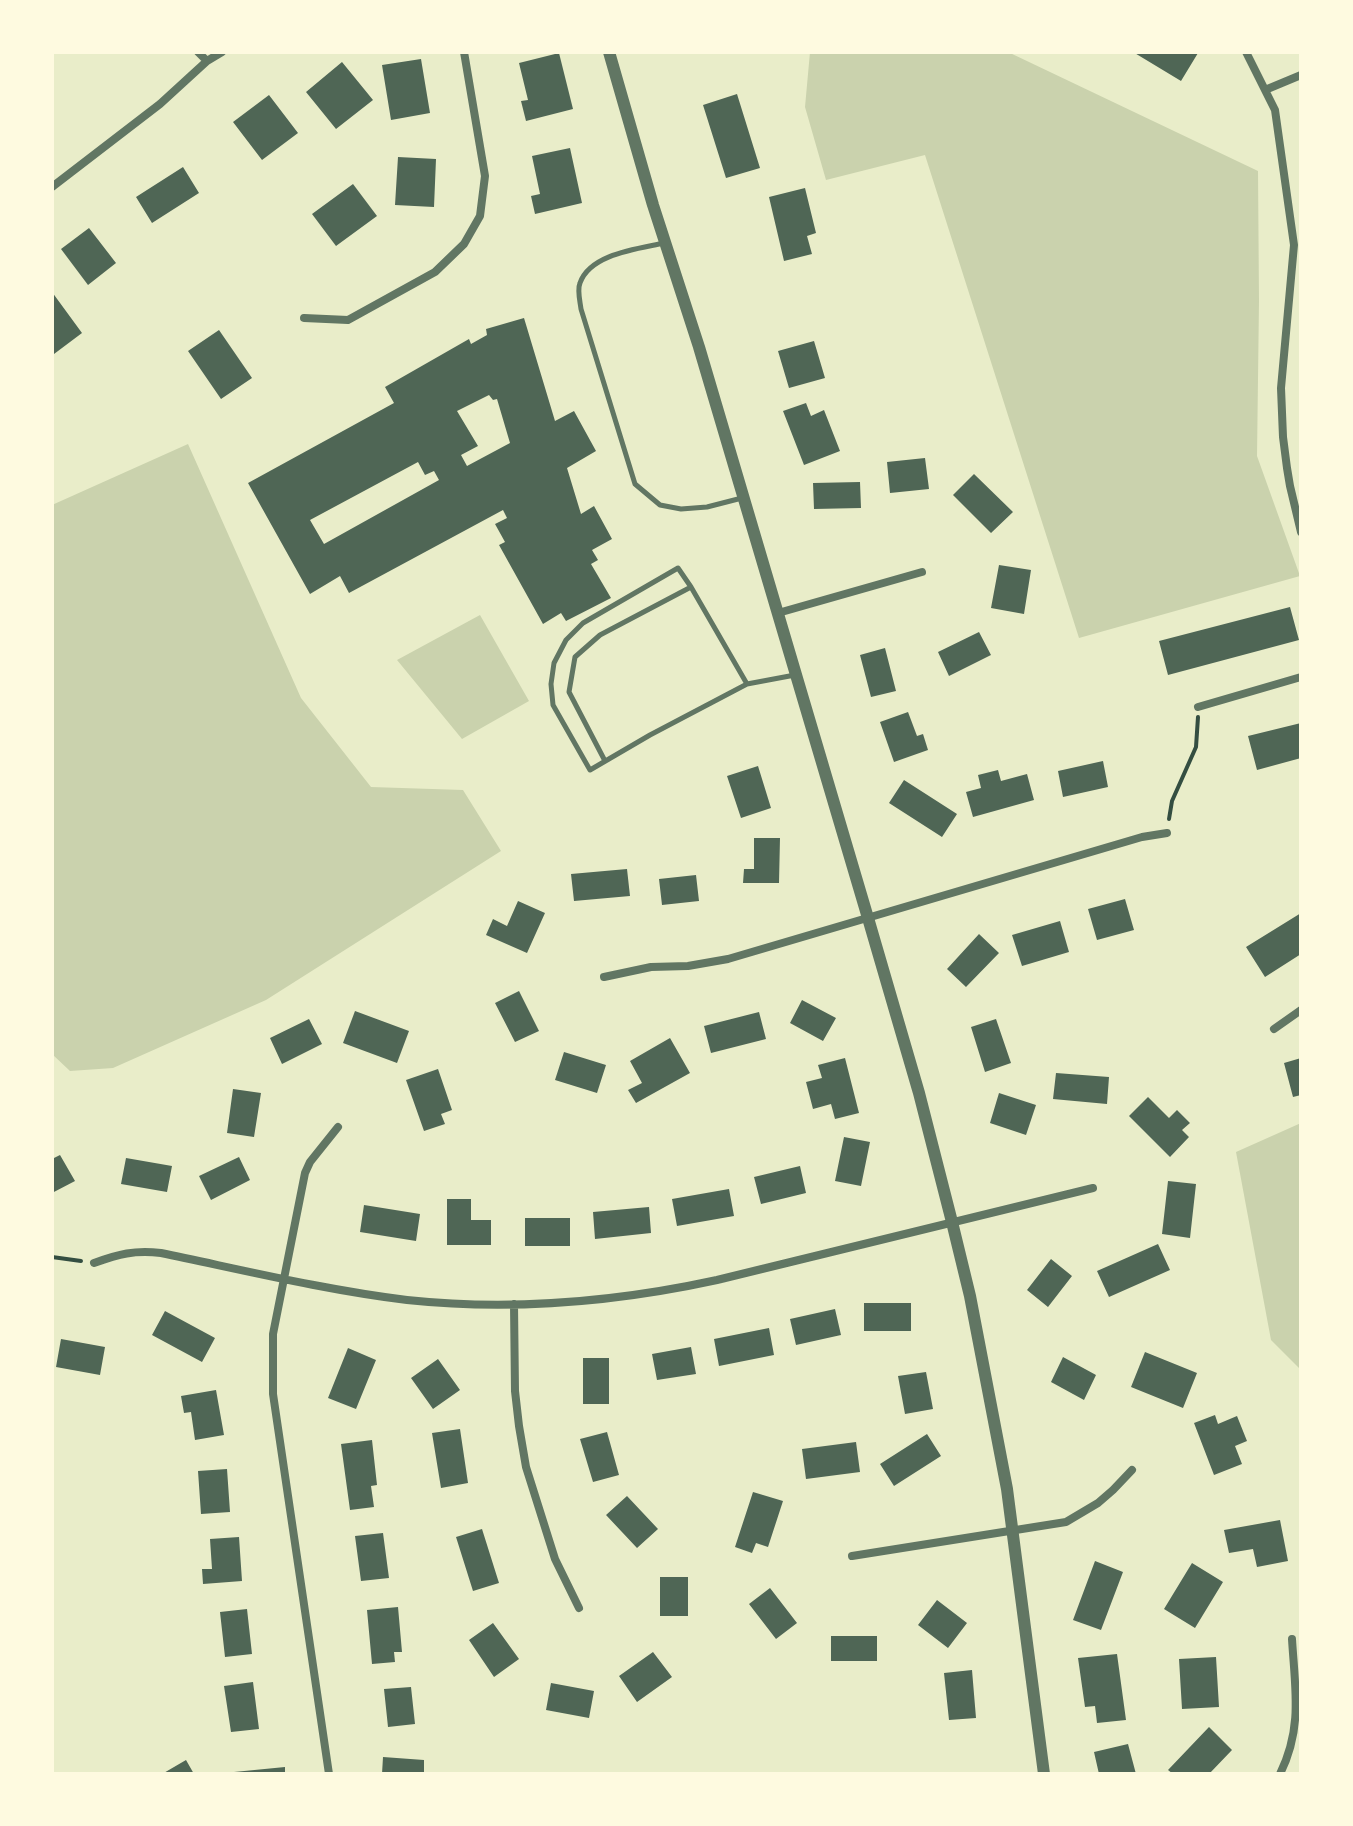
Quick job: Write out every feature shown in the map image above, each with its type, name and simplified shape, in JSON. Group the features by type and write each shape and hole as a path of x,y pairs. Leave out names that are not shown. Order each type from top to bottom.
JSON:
{"street":[{"path":"198,52 207,61"},
{"path":"52,187 222,52"},
{"path":"304,318 348,320 435,272 464,244 480,216 485,176 464,52"},
{"path":"609,52 868,918 919,1093 952,1222 970,1296 1007,1489 1044,1774"},
{"path":"1246,52 1275,110 1294,245 1281,388 1288,477 1301,532"},
{"path":"1265,90 1301,75"},
{"path":"778,613 922,572"},
{"path":"1198,707 1301,677"},
{"path":"604,977 651,967 711,963 1142,837 1167,833"},
{"path":"1274,1029 1301,1010"},
{"path":"329,1774 273,1394 273,1334 305,1173 338,1127"},
{"path":"94,1263 121,1253 143,1251 408,1300 461,1304 587,1302 670,1290 1093,1188"},
{"path":"514,1304 515,1391 526,1467 555,1559 579,1608"},
{"path":"852,1556 1066,1522 1084,1513 1132,1470"},
{"path":"1280,1774 1296,1725 1292,1639"}],"lane":[{"path":"665,242 627,251 591,265 578,285 581,309 635,484 660,505 681,509 707,507 742,498"},
{"path":"747,684 678,568 583,623 566,640 554,663 551,684 553,705 590,770 747,684 796,675"},
{"path":"605,761 569,692 575,657 600,635 691,587"}],"path":[{"path":"1167,833 1172,801 1196,747 1198,707"},
{"path":"52,1257 94,1263"}],"green space":[{"path":"810,52 1008,52 1258,171 1257,456 1300,576 1079,638 925,155 826,180 805,107"},
{"path":"188,444 301,698 371,787 463,790 501,851 266,1000 113,1068 70,1071 52,1054 52,505"},
{"path":"480,615 529,701 462,739 397,660"},
{"path":"1301,1123 1301,1370 1271,1340 1236,1152"}],"building":[{"path":"1133,52 1197,52 1198,53 1181,81"},
{"path":"559,53 573,109 526,121 521,101 528,100 519,63"},
{"path":"421,59 430,113 391,120 382,65"},
{"path":"342,62 373,100 336,129 306,92"},
{"path":"737,94 760,168 726,178 703,105"},
{"path":"269,95 298,133 262,160 233,122"},
{"path":"570,148 582,203 535,214 531,196 540,194 532,156"},
{"path":"398,157 436,159 434,207 395,205"},
{"path":"183,167 199,193 152,223 136,197"},
{"path":"353,184 377,216 336,246 312,214"},
{"path":"805,188 816,233 807,236 812,254 784,261 769,197"},
{"path":"89,228 116,263 88,285 61,249"},
{"path":"52,292 82,333 54,354 52,352"},
{"path":"524,318 555,421 574,411 596,451 567,468 581,514 594,506 612,539 592,550 598,560 591,564 611,598 566,621 561,613 543,624 499,545 505,542 495,524 507,518 503,510 349,593 340,576 310,594 248,483 394,403 385,387 469,339 471,344 487,335 486,329","holes":["489,395 493,400 497,399 510,443 467,466 461,455 478,446 457,411","418,462 425,475 434,471 439,480 324,544 310,520"]},
{"path":"219,330 252,378 221,399 188,351"},
{"path":"814,341 825,378 789,388 778,351"},
{"path":"806,403 811,416 824,410 840,451 804,465 783,411"},
{"path":"925,458 929,489 890,493 887,462"},
{"path":"974,474 1013,512 991,533 953,495"},
{"path":"860,482 861,508 814,509 813,483"},
{"path":"999,565 1031,570 1024,614 991,608"},
{"path":"1290,607 1299,640 1168,675 1159,641"},
{"path":"979,632 991,655 949,676 938,652"},
{"path":"885,648 896,691 871,697 860,655"},
{"path":"908,712 917,736 923,734 928,750 894,762 880,722"},
{"path":"1301,723 1301,758 1257,770 1248,736"},
{"path":"1103,761 1108,787 1063,797 1058,771"},
{"path":"758,766 771,808 741,818 727,776"},
{"path":"998,770 1001,781 1027,774 1034,800 973,817 966,792 981,788 978,775"},
{"path":"904,780 957,814 942,837 889,803"},
{"path":"754,838 780,838 779,883 743,883 744,869 754,869"},
{"path":"627,869 630,896 574,901 571,874"},
{"path":"696,875 699,901 662,905 659,879"},
{"path":"1125,899 1134,930 1097,940 1088,909"},
{"path":"518,901 545,913 527,953 486,935 493,919 507,926"},
{"path":"1301,913 1301,954 1265,977 1246,947"},
{"path":"1060,921 1069,952 1022,966 1012,935"},
{"path":"979,934 999,953 966,987 947,969"},
{"path":"519,991 539,1031 515,1042 495,1003"},
{"path":"802,1000 836,1018 823,1041 790,1023"},
{"path":"355,1011 409,1031 397,1063 343,1043"},
{"path":"759,1012 766,1039 711,1053 704,1026"},
{"path":"309,1019 322,1044 282,1064 270,1038"},
{"path":"996,1019 1011,1063 985,1072 971,1027"},
{"path":"670,1038 690,1073 636,1103 628,1090 642,1083 630,1061"},
{"path":"564,1052 606,1065 597,1093 555,1080"},
{"path":"845,1058 859,1113 835,1119 831,1104 813,1109 806,1082 822,1078 818,1065"},
{"path":"1301,1058 1301,1095 1293,1097 1284,1063"},
{"path":"438,1069 452,1110 441,1114 445,1124 424,1131 406,1080"},
{"path":"1056,1073 1109,1077 1107,1104 1053,1099"},
{"path":"233,1089 261,1093 254,1137 227,1133"},
{"path":"999,1093 1036,1105 1026,1135 990,1123"},
{"path":"1148,1097 1169,1118 1177,1110 1190,1123 1182,1130 1189,1137 1170,1157 1129,1116"},
{"path":"844,1137 870,1142 861,1186 835,1181"},
{"path":"60,1155 75,1181 52,1193 52,1159"},
{"path":"239,1157 250,1180 211,1200 199,1176"},
{"path":"126,1158 172,1166 167,1192 121,1184"},
{"path":"800,1166 806,1193 761,1204 754,1177"},
{"path":"1168,1181 1196,1184 1190,1238 1162,1234"},
{"path":"729,1189 734,1216 677,1226 672,1199"},
{"path":"447,1199 471,1199 471,1220 491,1220 491,1245 447,1245"},
{"path":"364,1205 420,1214 416,1241 360,1232"},
{"path":"649,1207 651,1233 595,1239 593,1212"},
{"path":"525,1218 570,1218 570,1246 525,1246"},
{"path":"1158,1244 1170,1270 1109,1297 1097,1271"},
{"path":"1051,1259 1072,1276 1048,1307 1027,1290"},
{"path":"864,1303 911,1303 911,1331 864,1331"},
{"path":"835,1309 841,1335 796,1345 790,1319"},
{"path":"165,1311 215,1338 202,1362 152,1335"},
{"path":"769,1328 774,1355 719,1366 714,1339"},
{"path":"61,1339 105,1347 100,1375 56,1367"},
{"path":"691,1347 696,1374 657,1380 652,1354"},
{"path":"348,1348 376,1360 356,1409 328,1398"},
{"path":"1145,1352 1197,1373 1183,1408 1131,1387"},
{"path":"1063,1357 1096,1375 1084,1400 1051,1382"},
{"path":"583,1358 609,1358 609,1404 583,1404"},
{"path":"438,1359 460,1390 433,1409 411,1378"},
{"path":"926,1372 933,1409 905,1414 898,1376"},
{"path":"216,1390 224,1435 195,1440 191,1412 184,1413 181,1396"},
{"path":"1215,1415 1218,1424 1237,1416 1247,1441 1235,1446 1242,1464 1214,1475 1194,1423"},
{"path":"460,1429 468,1483 441,1488 432,1433"},
{"path":"607,1432 619,1475 593,1482 580,1439"},
{"path":"927,1434 941,1456 894,1486 880,1464"},
{"path":"372,1440 377,1485 371,1486 374,1507 350,1510 341,1444"},
{"path":"856,1442 860,1472 806,1479 802,1449"},
{"path":"227,1469 230,1512 201,1514 198,1471"},
{"path":"753,1492 783,1501 768,1547 756,1543 752,1553 735,1547"},
{"path":"627,1496 658,1529 637,1548 606,1515"},
{"path":"1280,1520 1288,1561 1257,1567 1253,1549 1229,1553 1224,1530"},
{"path":"482,1529 499,1583 473,1591 456,1537"},
{"path":"383,1533 389,1578 361,1581 355,1536"},
{"path":"239,1537 242,1581 203,1584 202,1569 212,1569 210,1539"},
{"path":"1095,1561 1123,1572 1101,1630 1073,1620"},
{"path":"1192,1563 1223,1582 1195,1628 1164,1609"},
{"path":"660,1577 688,1577 688,1616 660,1616"},
{"path":"770,1588 797,1623 776,1639 749,1604"},
{"path":"937,1600 967,1623 948,1648 918,1625"},
{"path":"398,1607 402,1652 394,1652 395,1662 372,1664 367,1610"},
{"path":"247,1609 252,1654 225,1657 220,1612"},
{"path":"493,1623 519,1659 494,1677 469,1640"},
{"path":"831,1636 877,1636 877,1661 831,1661"},
{"path":"653,1652 672,1677 637,1702 619,1676"},
{"path":"1117,1654 1126,1720 1097,1723 1095,1706 1085,1707 1078,1658"},
{"path":"1216,1657 1219,1707 1182,1709 1179,1659"},
{"path":"972,1670 976,1718 949,1720 944,1673"},
{"path":"253,1682 259,1729 231,1732 224,1686"},
{"path":"551,1683 594,1691 589,1718 546,1710"},
{"path":"411,1687 415,1724 388,1727 384,1689"},
{"path":"1209,1727 1232,1750 1209,1774 1173,1774 1168,1770"},
{"path":"1128,1744 1136,1774 1099,1774 1094,1752"},
{"path":"383,1757 424,1760 424,1774 382,1774"},
{"path":"186,1760 194,1774 162,1774"},
{"path":"285,1767 285,1774 234,1774 234,1772"}]}
